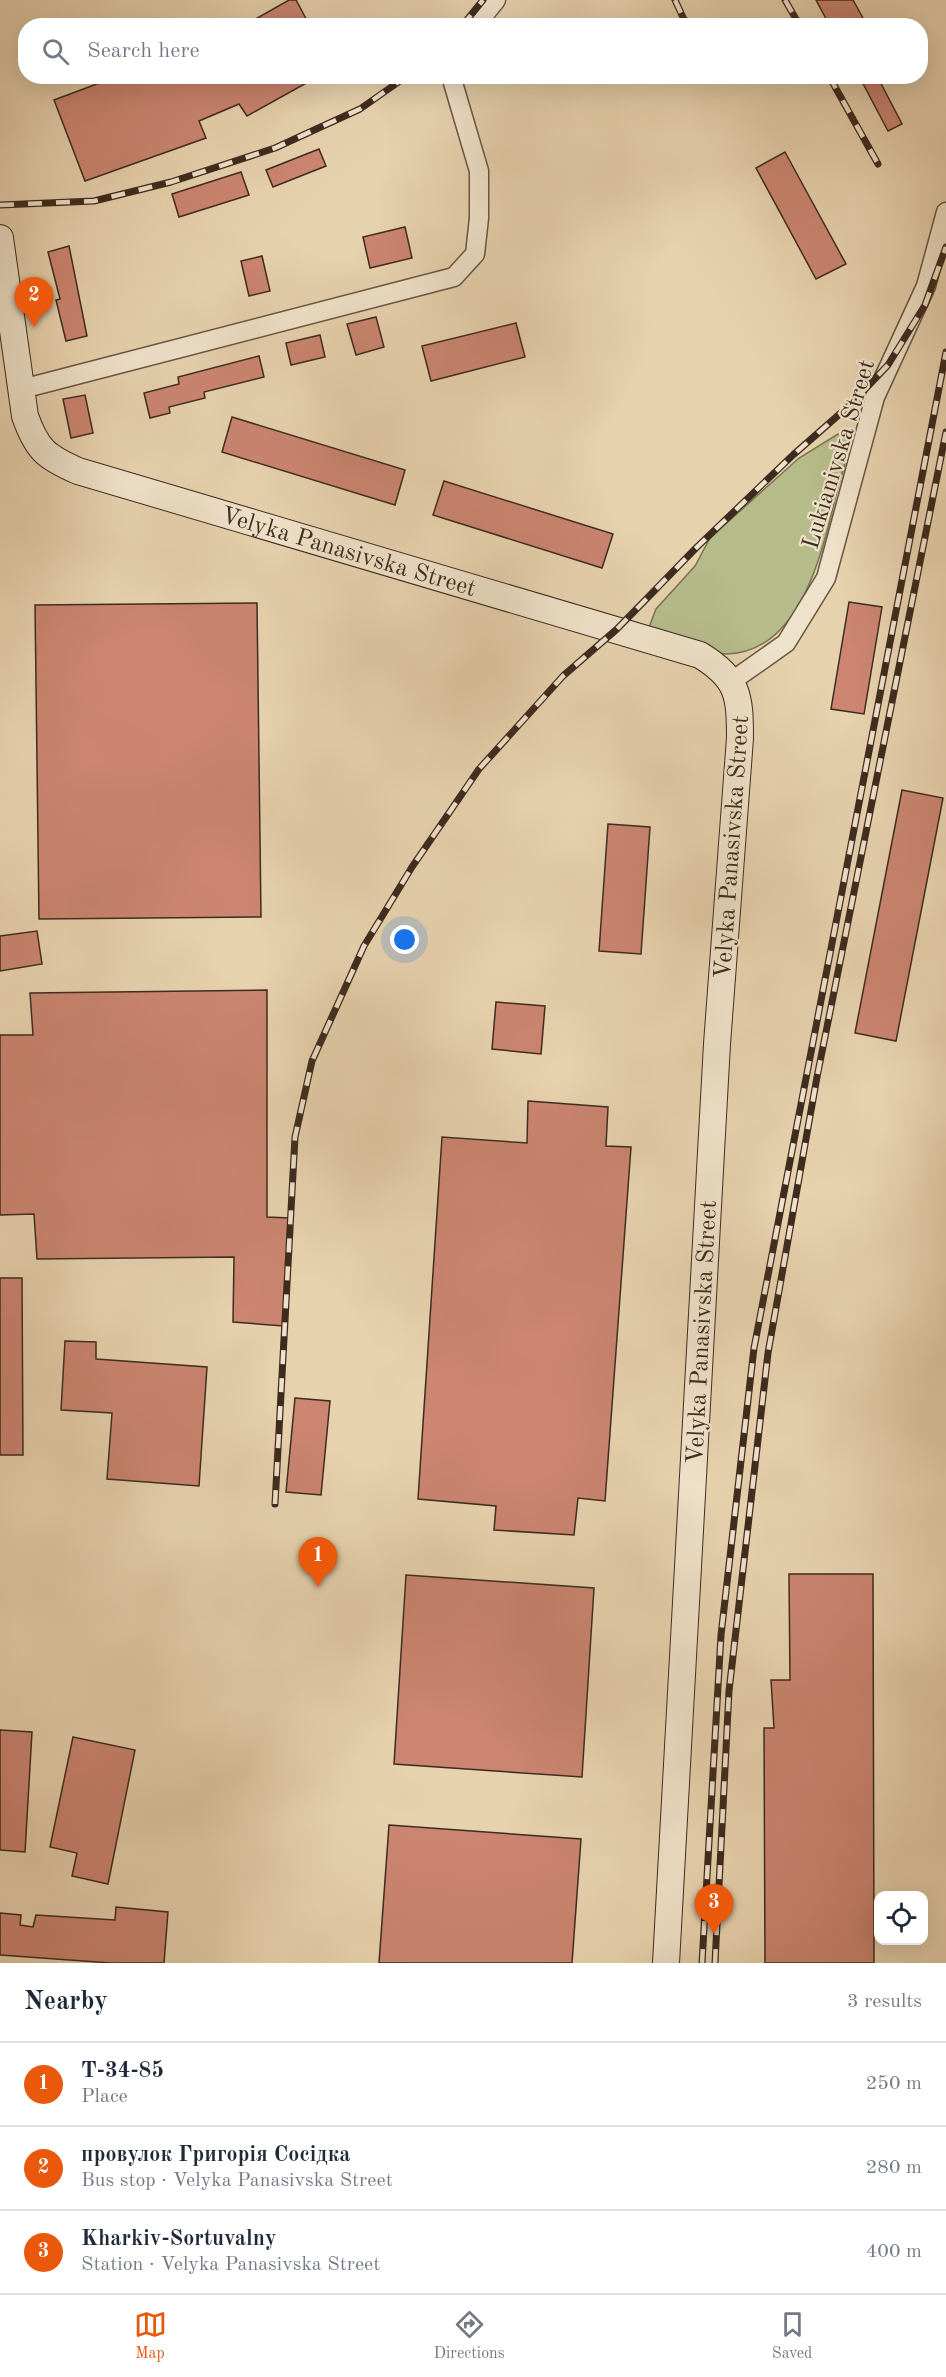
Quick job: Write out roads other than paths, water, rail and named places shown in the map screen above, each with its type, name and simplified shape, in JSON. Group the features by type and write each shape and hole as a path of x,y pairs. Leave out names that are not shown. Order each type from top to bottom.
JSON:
{"street":[{"path":"481,18 496,0"},
{"path":"22,389 454,277 475,254 479,219 479,171 453,84"},
{"name":"Lukianivska Street","path":"732,681 786,643 826,578 875,397 926,286 946,212"},
{"name":"Velyka Panasivska Street","path":"0,238 25,416 33,438 49,459 78,471 690,652 718,666 732,681 740,702 740,738 717,1044 666,1963"}],"railway":[{"path":"468,18 483,0"},
{"path":"675,0 683,18"},
{"path":"785,0 795,18"},
{"path":"0,205 94,201 171,182 275,148 360,109 396,84"},
{"path":"833,84 878,164"},
{"path":"275,1504 295,1137 312,1061 364,946 412,867 479,769 563,676 617,629 696,548 793,455 850,405 888,365 925,305 946,247"},
{"path":"702,1963 721,1635 754,1348 946,352"},
{"path":"715,1963 729,1691 768,1353 817,1077 946,432"}],"place":[{"name":"провулок Григорія Сосідка","path":"34,327"},
{"name":"Т-34-85","path":"318,1587"},
{"name":"Kharkіv-Sortuvalny","path":"714,1934"}]}
